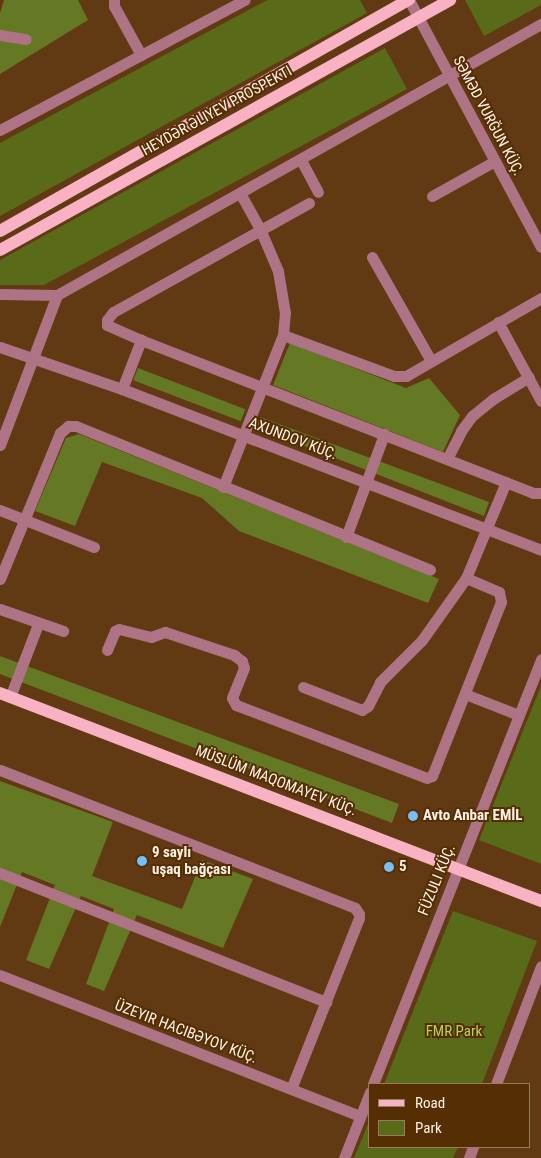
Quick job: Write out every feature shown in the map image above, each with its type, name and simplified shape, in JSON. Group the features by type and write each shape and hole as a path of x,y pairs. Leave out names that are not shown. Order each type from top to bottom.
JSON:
{"main road":[{"name":"HEYDƏR ƏLIYEV PROSPEKTI","path":"0,230 409,0"},
{"name":"HEYDƏR ƏLIYEV PROSPEKTI","path":"0,250 450,0"},
{"name":"MÜSLÜM MAQOMAYEV KÜÇ.","path":"5,695 541,901"}],"street":[{"path":"114,0 114,6 141,55"},
{"path":"0,130 245,0"},
{"name":"SƏMƏD VURĞUN KÜÇ.","path":"409,0 541,247"},
{"path":"0,294 57,295 541,24"},
{"path":"0,35 26,39"},
{"path":"301,160 318,192"},
{"path":"432,196 495,161"},
{"path":"223,486 283,334 285,313 282,287 260,229 240,193"},
{"path":"309,203 109,316 107,325 110,328 263,386 533,493 541,493"},
{"path":"372,257 431,362"},
{"path":"0,445 57,295"},
{"path":"283,334 394,376 406,376 541,298"},
{"path":"498,322 541,401"},
{"path":"122,389 142,340"},
{"name":"AXUNDOV KÜÇ.","path":"0,347 34,357 122,389 541,550"},
{"path":"447,459 461,431 472,416 493,399 529,377"},
{"path":"0,579 60,433 68,426 76,426 430,570"},
{"path":"346,537 384,434"},
{"path":"303,687 362,710 368,706 380,682 422,640 466,578 488,530 506,482"},
{"path":"0,510 94,547"},
{"path":"107,650 115,631 119,629 151,637 165,632 234,655 242,661 244,668 232,698 236,706 423,778 432,776 502,602 498,592 466,578"},
{"path":"0,609 62,631"},
{"path":"5,695 38,624"},
{"name":"FÜZULI KÜÇ.","path":"373,1083 541,658"},
{"path":"465,694 519,715"},
{"path":"0,770 355,908 359,918 291,1089"},
{"path":"0,873 326,1002"},
{"path":"496,1083 541,966"},
{"path":"0,975 360,1116"},
{"path":"344,1158 368,1097"}],"green space":[{"path":"4,0 78,0 88,20 0,74 0,13"},
{"path":"267,0 360,0 367,13 0,216 0,143"},
{"path":"465,0 541,0 541,5 484,36"},
{"path":"385,48 407,89 44,285 0,285 0,260"},
{"path":"290,343 406,388 429,378 460,415 443,452 273,385"},
{"path":"138,368 245,409 241,421 133,380"},
{"path":"260,417 489,502 484,516 256,427"},
{"path":"79,434 439,579 428,603 239,531 202,498 102,462 75,526 35,511 66,438"},
{"path":"0,656 399,804 392,823 0,674"},
{"path":"541,686 541,864 479,840"},
{"path":"0,781 113,822 92,876 182,909 202,860 253,879 223,948 137,915 104,991 86,984 114,909 81,896 49,969 26,960 55,885 22,872 0,927"},
{"name":"FMR Park","path":"453,911 537,941 482,1083 384,1083"},
{"path":"368,1124 368,1148 458,1148 453,1158 354,1158"}],"place":[{"name":"Avto Anbar EMİL","path":"413,816"},
{"name":"9 saylı uşaq bağçası","path":"142,861"},
{"name":"5","path":"389,867"}]}
